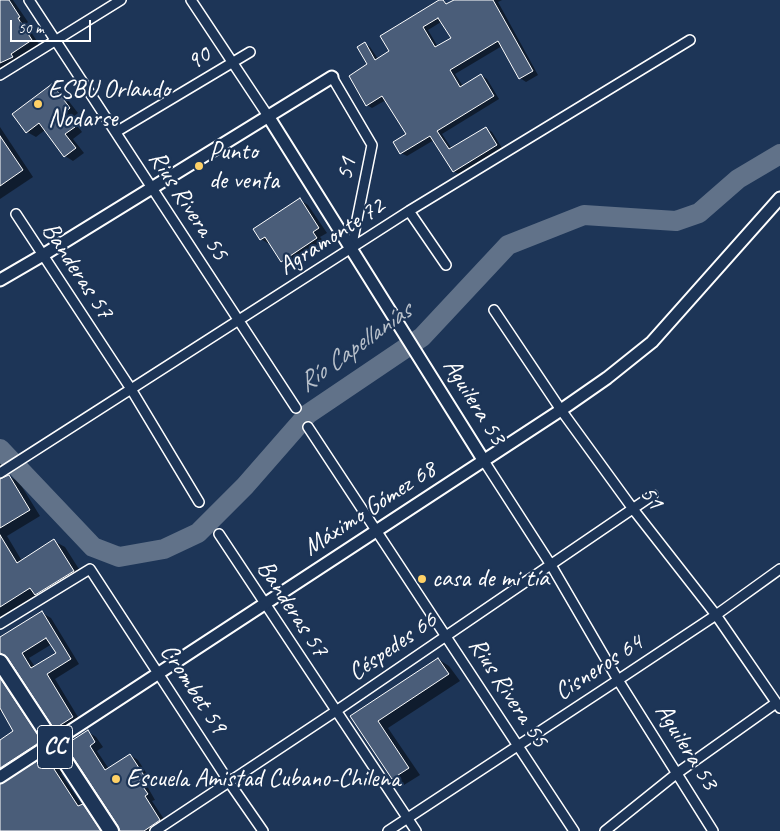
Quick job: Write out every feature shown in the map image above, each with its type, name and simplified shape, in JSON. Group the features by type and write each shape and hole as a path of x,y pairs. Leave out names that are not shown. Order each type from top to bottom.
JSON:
{"main road":[{"name":"CC","path":"0,662 111,831"}],"street":[{"name":"Rius Rivera 55","path":"29,0 296,408"},
{"path":"0,75 121,0"},
{"name":"Aguilera 53","path":"191,0 268,116 551,565 618,680 713,831"},
{"name":"Agramonte 72","path":"2,471 409,211 690,40"},
{"name":"90","path":"116,132 250,52"},
{"path":"0,280 332,77"},
{"name":"51","path":"332,77 372,145 352,249"},
{"name":"Máximo Gómez 68","path":"0,777 484,461 607,378 652,342 780,198"},
{"path":"409,211 446,265"},
{"name":"Banderas 57","path":"16,214 131,389 199,502"},
{"name":"51","path":"494,310 561,410 633,509 716,614 778,705"},
{"name":"Rius Rivera 55","path":"308,427 574,831"},
{"name":"Céspedes 66","path":"155,831 336,711 653,495"},
{"name":"Banderas 57","path":"219,534 416,831"},
{"name":"Crombet 59","path":"0,624 90,569 263,831"},
{"name":"Cisneros 64","path":"388,831 618,680 780,569"},
{"path":"605,831 676,774 778,705"}],"building":[{"path":"0,0 9,0 32,40 11,54 13,57 0,63"},
{"path":"439,0 443,0 446,4 454,0 493,0 533,71 519,79 498,41 450,70 460,87 481,74 494,96 437,131 449,149 486,127 497,145 453,172 430,136 400,154 393,142 406,134 382,96 366,106 349,76 367,64 357,47 365,42 375,60 389,51 380,36","holes":["438,18 451,38 435,47 423,27"]},
{"path":"52,84 70,108 64,113 75,127 65,134 76,148 64,157 39,123 26,133 12,114"},
{"path":"0,136 23,170 0,186"},
{"path":"300,198 319,228 313,232 317,238 281,262 265,237 260,240 253,229"},
{"path":"9,475 30,510 0,528 0,479"},
{"path":"0,535 17,563 54,539 74,571 35,595 30,588 0,607"},
{"path":"42,611 71,659 47,674 73,717 54,729 7,657 0,653 0,637","holes":["46,638 56,653 31,668 22,653"]},
{"path":"438,658 449,674 378,721 409,768 392,779 350,716"},
{"path":"0,678 40,738 37,744 0,768 0,740 13,731 0,708"},
{"path":"88,730 95,742 90,746 105,770 130,754 145,777 139,781 148,794 145,796 160,820 144,831 120,831 65,745"},
{"path":"51,755 58,766 54,769 78,806 83,804 101,831 0,831 0,784 45,756 46,758"}],"waterway":[{"name":"Río Capellanías","path":"0,449 93,547 119,557 164,549 198,533 245,486 308,414 422,337 508,245 584,215 676,221 699,213 738,179 780,154"}],"place":[{"name":"ESBU Orlando Nodarse","path":"38,104"},
{"name":"Punto de venta","path":"199,166"},
{"name":"casa de mi tía","path":"422,579"},
{"name":"Escuela Amistad Cubano-Chilena","path":"116,779"}]}
